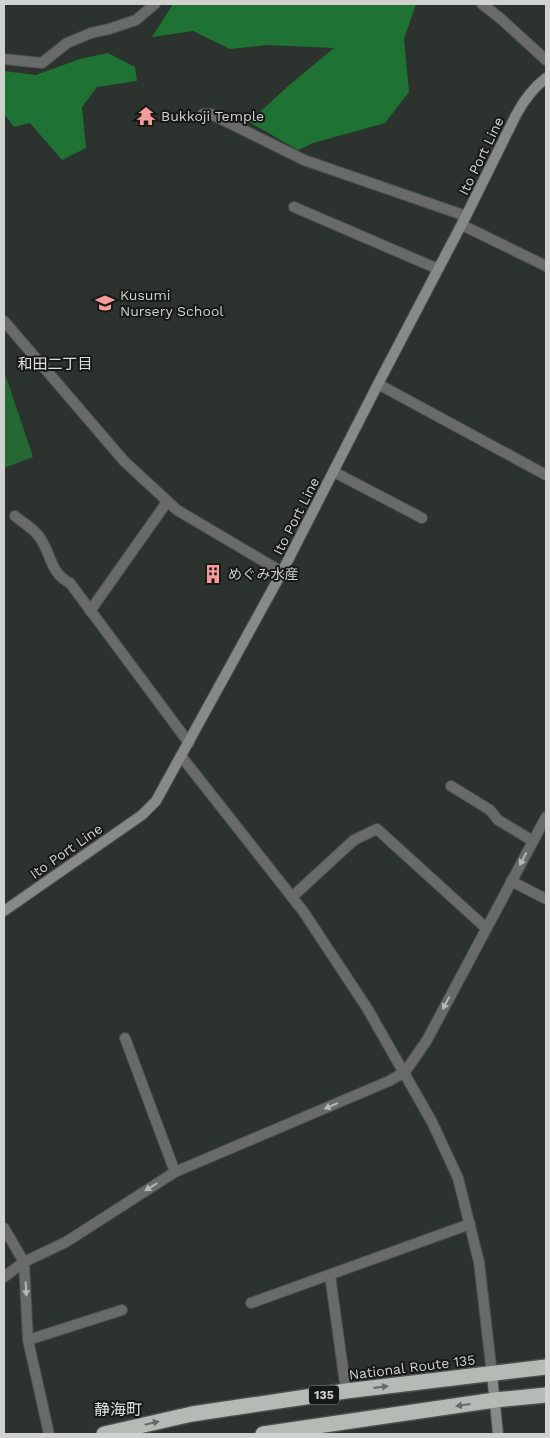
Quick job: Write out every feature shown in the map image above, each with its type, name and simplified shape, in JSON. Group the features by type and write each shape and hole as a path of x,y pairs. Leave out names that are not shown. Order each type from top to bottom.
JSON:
{"highway":[{"name":"National Route 135","path":"104,1434 192,1414 346,1391 546,1367"},
{"name":"135","path":"263,1434 495,1400 546,1395"}],"main road":[{"name":"Ito Port Line","path":"4,911 142,815 156,801 282,572 464,221 525,98 546,78"},
{"path":"492,1374 498,1434"}],"street":[{"path":"4,59 42,63 67,43 91,33 136,20 155,4"},
{"path":"482,4 546,60"},
{"path":"203,114 211,114 304,160 464,221 546,266"},
{"path":"294,208 438,269"},
{"path":"4,321 124,461 167,502 177,510 282,572"},
{"path":"378,384 546,475"},
{"path":"334,472 422,518"},
{"path":"90,611 167,502"},
{"path":"15,516 37,534 46,549 56,573 70,583 188,744"},
{"path":"181,756 292,897 367,1008 432,1122 458,1178 470,1224 479,1262 492,1374"},
{"path":"451,786 490,810 498,820 532,841"},
{"path":"4,1277 24,1262 66,1242 175,1172 389,1082 405,1072 427,1040 546,817"},
{"path":"292,897 354,840 377,828 486,928"},
{"path":"511,881 546,899"},
{"path":"125,1038 175,1172"},
{"path":"251,1303 470,1224"},
{"path":"4,1228 24,1262 28,1340 48,1434"},
{"path":"330,1275 346,1391"},
{"path":"28,1340 122,1310"}],"green space":[{"path":"173,4 416,4 404,39 409,92 385,123 313,143 298,150 249,122 334,48 268,45 230,49 193,31 152,37"},
{"path":"108,53 135,67 137,81 97,87 82,107 86,148 62,160 30,123 14,127 4,114 4,71 36,75 80,59"},
{"path":"4,371 33,457 4,468"}],"place":[{"name":"Bukkoji Temple","path":"146,116"},
{"name":"Kusumi Nursery School","path":"105,303"},
{"name":"めぐみ水産","path":"213,574"}],"district":[{"name":"和田二丁目","path":"55,364"},
{"name":"静海町","path":"118,1409"}]}
